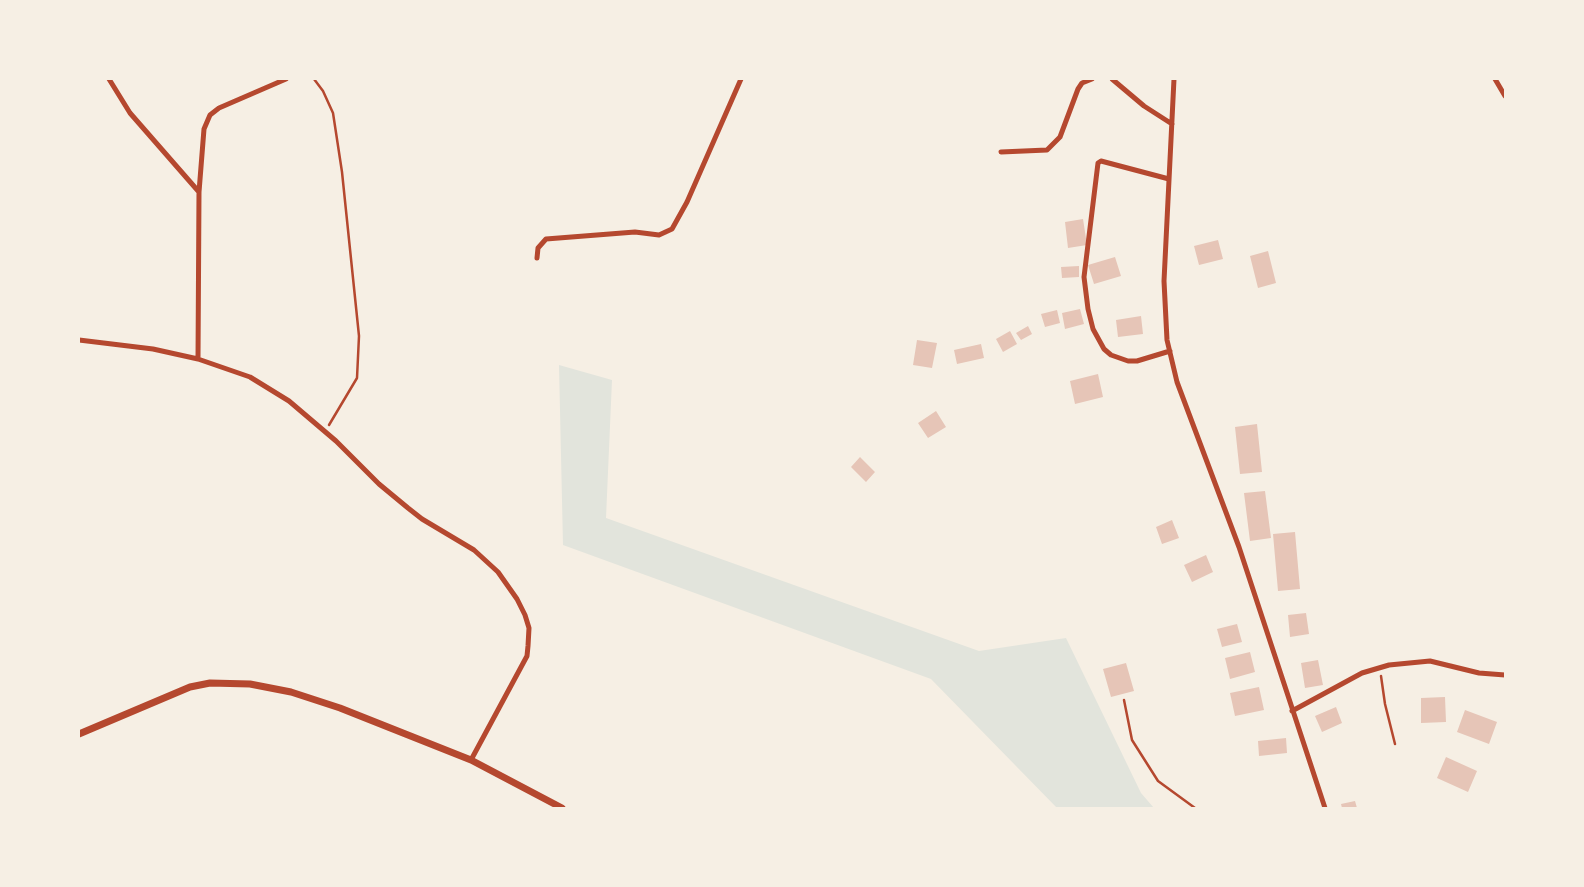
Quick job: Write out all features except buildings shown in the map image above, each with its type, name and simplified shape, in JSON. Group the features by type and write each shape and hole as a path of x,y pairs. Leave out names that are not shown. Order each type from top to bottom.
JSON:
{"street":[{"path":"110,79 130,113 199,192"},
{"path":"198,359 199,192 204,129 210,115 219,108 286,79"},
{"path":"537,258 541,242 554,237 635,232 659,235 672,229 687,202 741,79"},
{"path":"1001,152 1048,150 1059,137 1078,89 1082,83 1092,79"},
{"path":"1112,79 1144,106 1172,124"},
{"path":"1174,79 1164,281 1170,351 1177,382 1239,547 1325,808"},
{"path":"1495,79 1505,96"},
{"path":"1169,179 1098,163 1084,277 1093,329 1104,349 1111,355 1128,361 1170,351"},
{"path":"79,340 153,349 198,359 250,377 289,401 379,484 415,513 474,550 490,564 508,584 525,615 529,637 527,656 471,760"},
{"path":"1292,710 1380,666 1430,661 1479,673 1505,675"},
{"path":"79,734 190,687 227,682 284,690 309,697 471,760 562,808"}],"path":[{"path":"314,79 333,113 342,172 359,336 357,378 324,431"},
{"path":"1380,666 1385,704 1395,744"},
{"path":"1124,700 1132,740 1158,781 1195,808"}],"shaded area":[{"path":"559,365 612,380 606,518 979,651 1066,638 1141,793 1154,808 1057,808 931,679 563,545"}]}
